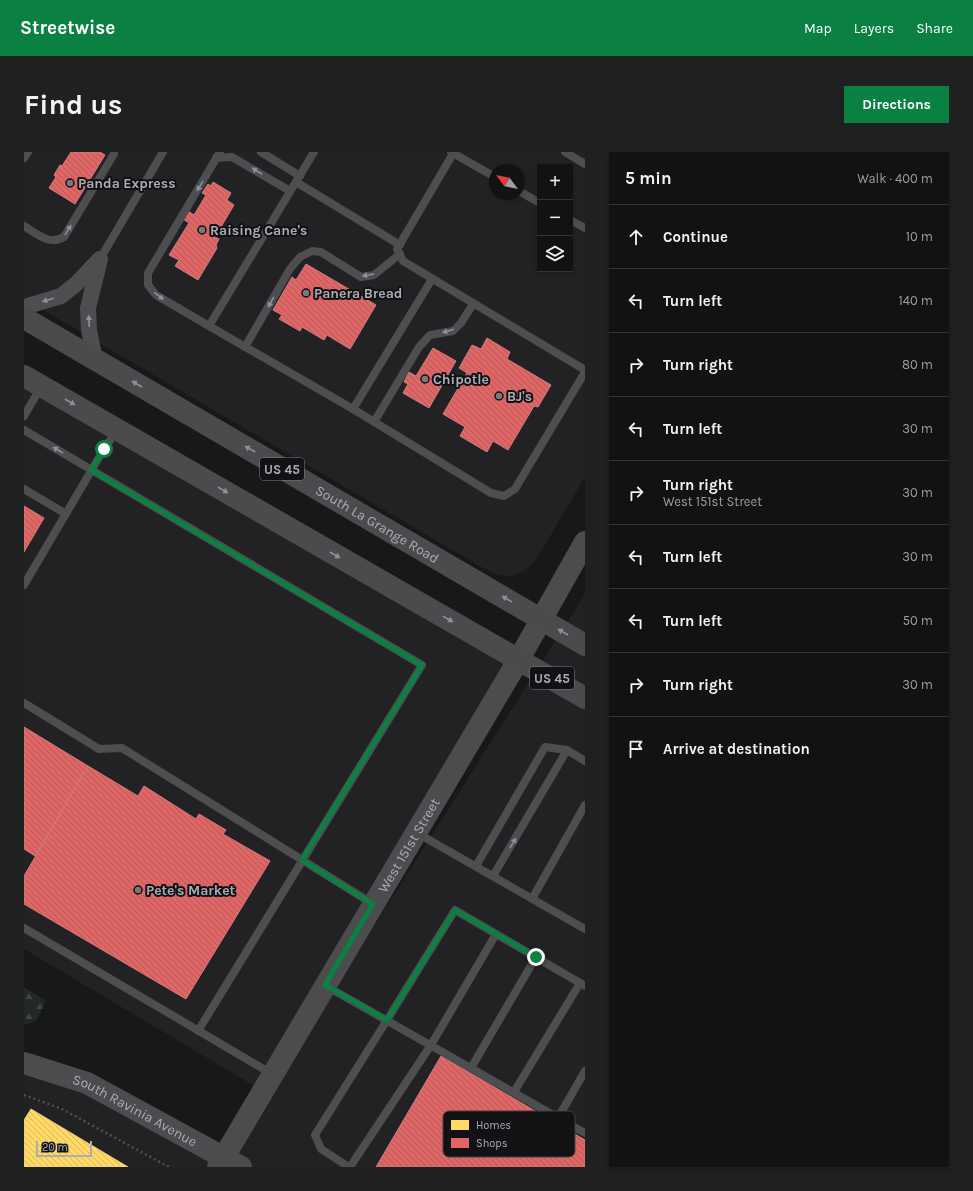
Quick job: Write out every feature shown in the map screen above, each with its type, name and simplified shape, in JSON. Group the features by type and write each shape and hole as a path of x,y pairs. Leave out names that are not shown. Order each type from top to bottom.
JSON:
{"highway":[{"name":"South La Grange Road","path":"24,318 585,645"},
{"name":"US 45","path":"33,381 585,698"}],"street":[{"path":"24,307 61,296 76,284 100,259"},
{"path":"95,360 89,330 88,308 100,259"},
{"name":"West 151st Street","path":"228,1164 272,1075 519,659 585,542"},
{"name":"South Ravinia Avenue","path":"24,1063 87,1083 228,1164"}],"lane":[{"path":"24,158 28,152"},
{"path":"24,226 52,241 64,237 114,152"},
{"path":"100,259 163,152"},
{"path":"261,152 298,179 400,245"},
{"path":"209,326 314,152"},
{"path":"290,191 232,157 218,155 148,273 148,285 156,295 353,409 491,493 504,496 515,489 585,371 403,261 398,249 453,152 489,173"},
{"path":"565,152 585,164"},
{"path":"525,194 537,201"},
{"path":"573,222 585,228"},
{"path":"245,347 290,269 300,257 312,251 321,252 361,277 374,275 400,254"},
{"path":"353,409 432,279"},
{"path":"374,422 419,347 430,335 452,331 461,324 473,304"},
{"path":"24,416 33,381"},
{"path":"24,430 422,665 198,1031"},
{"path":"24,585 91,470 118,430"},
{"path":"24,489 66,514"},
{"path":"24,703 99,749 122,748 373,904"},
{"path":"476,866 545,747 567,750 585,761"},
{"path":"493,876 567,750"},
{"path":"532,899 585,805"},
{"path":"416,832 585,929"},
{"path":"496,934 430,1045 349,1167 321,1149 315,1135 455,910 582,984 514,1092"},
{"path":"24,928 272,1075"},
{"path":"471,1068 536,957"},
{"path":"325,985 546,1111"},
{"path":"562,1111 585,1071"},
{"path":"575,1127 585,1133"}],"path":[{"path":"24,1095 62,1109 169,1167"}],"shaded area":[{"path":"24,152 585,152 585,477 536,560 525,571 511,576 498,575 483,568 24,299"},
{"path":"24,380 513,655 256,1087 24,949"},
{"path":"585,594 585,1167 252,1167 230,1153"},
{"path":"24,1072 83,1091 211,1158 206,1167 24,1167"}],"green space":[{"path":"24,987 46,1001 37,1020 26,1025 24,1024"}],"building: Homes":[{"path":"31,1109 128,1167 24,1167 24,1120"}],"building: Shops":[{"name":"Panda Express","path":"71,152 100,152 105,155 75,204 49,188 56,177 54,175 60,165 62,166"},
{"name":"Raising Cane's","path":"213,182 231,193 227,200 234,205 215,237 219,239 216,245 217,248 198,280 175,266 179,260 169,255 189,223 183,219 188,211 194,215 206,195 202,193 208,184 211,186"},
{"path":"306,264 376,305 350,349 327,335 324,340 302,327 300,331 279,319 282,315 273,310 292,277 296,280"},
{"name":"BJ's","path":"487,338 510,352 507,359 551,385 538,407 534,406 508,450 493,441 487,452 460,436 465,427 443,414 467,373 459,368 472,345 481,349"},
{"name":"Chipotle","path":"433,348 456,361 429,408 403,393 408,384 404,382 409,372 416,376"},
{"path":"24,506 44,518 24,552"},
{"path":"24,727 88,766 35,856 24,849"},
{"name":"Pete's Market","path":"88,766 138,796 144,786 196,819 199,814 226,830 223,834 270,861 186,999 24,904 24,876"},
{"path":"441,1056 535,1111 443,1111 443,1157 575,1157 575,1134 585,1140 585,1167 376,1167"}],"place":[{"name":"Panda Express","path":"70,183"},
{"name":"Raising Cane's","path":"202,230"},
{"name":"Panera Bread","path":"306,293"},
{"name":"Chipotle","path":"425,379"},
{"name":"BJ's","path":"499,396"},
{"name":"Pete's Market","path":"138,890"}],"route":[{"path":"104,449 91,470 422,665 302,860 373,904 325,985 387,1020 455,910 536,957"}]}
